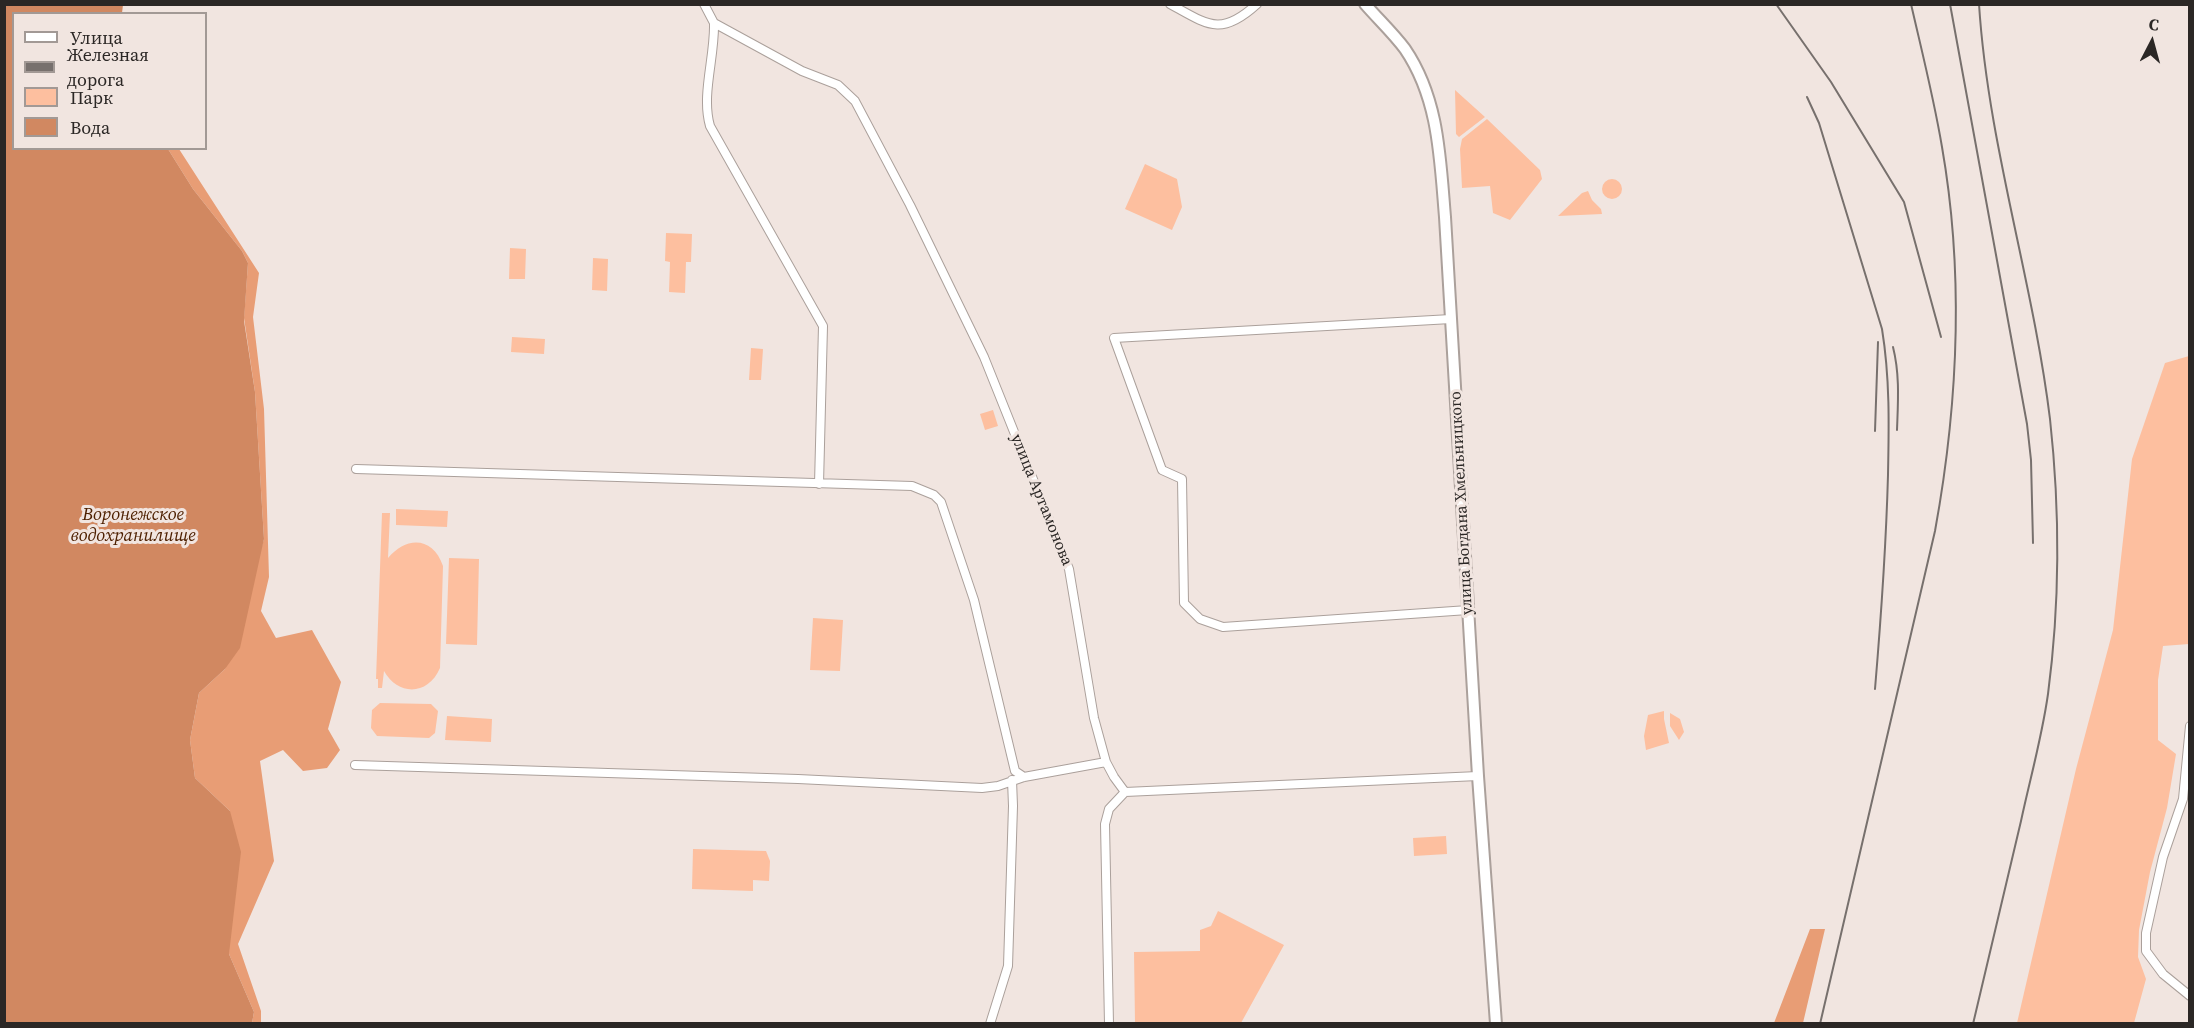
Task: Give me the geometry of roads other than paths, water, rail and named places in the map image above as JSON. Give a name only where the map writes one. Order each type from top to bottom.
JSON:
[{"type":"main road","name":"улица Богдана Хмельницкого","points":[[1365,4],[1394,36],[1409,57],[1426,90],[1432,108],[1440,158],[1478,776],[1496,1023]]},
{"type":"street","points":[[704,4],[714,23],[715,43],[707,108],[710,126],[823,326],[819,484]]},
{"type":"street","points":[[1170,4],[1200,21],[1225,24],[1240,19],[1257,4]]},
{"type":"street","name":"улица Артамонова","points":[[714,23],[802,71],[838,85],[855,101],[910,205],[925,240],[984,357],[1069,569],[1094,718],[1106,762],[1125,792]]},
{"type":"street","points":[[1451,319],[1114,338],[1162,470],[1182,479],[1184,603],[1200,619],[1223,627],[1468,610]]},
{"type":"street","points":[[356,469],[912,486],[934,495],[941,502],[974,600],[1015,771],[1024,777]]},
{"type":"street","points":[[2190,726],[2183,799],[2163,857],[2146,933],[2146,951],[2163,974],[2190,996]]},
{"type":"street","points":[[355,765],[982,788],[998,786],[1024,777],[1106,762]]},
{"type":"street","points":[[1110,1023],[1105,824],[1109,809],[1125,792],[1478,776]]},
{"type":"street","points":[[990,1023],[1008,966],[1012,780]]},
{"type":"water","name":"Воронежское водохранилище","points":[[5,4],[123,5],[122,12],[12,12],[12,150],[169,150],[193,189],[242,251],[248,263],[244,321],[255,392],[264,539],[240,648],[225,669],[199,693],[190,740],[195,778],[230,811],[241,852],[229,954],[254,1012],[252,1023],[5,1023]]},
{"type":"railway","points":[[1776,4],[1831,82],[1904,202],[1941,337]]},
{"type":"railway","points":[[1820,1024],[1935,531],[1949,436],[1956,291],[1949,195],[1939,129],[1911,4]]},
{"type":"railway","points":[[1950,4],[2027,424],[2031,460],[2033,543]]},
{"type":"railway","points":[[1973,1024],[2036,758],[2052,660],[2057,591],[2056,488],[2050,419],[2033,315],[1991,109],[1979,4]]},
{"type":"railway","points":[[1807,97],[1819,123],[1882,329],[1885,347],[1888,475],[1875,689]]},
{"type":"railway","points":[[1875,431],[1878,342]]},
{"type":"railway","points":[[1893,347],[1898,378],[1897,430]]}]
